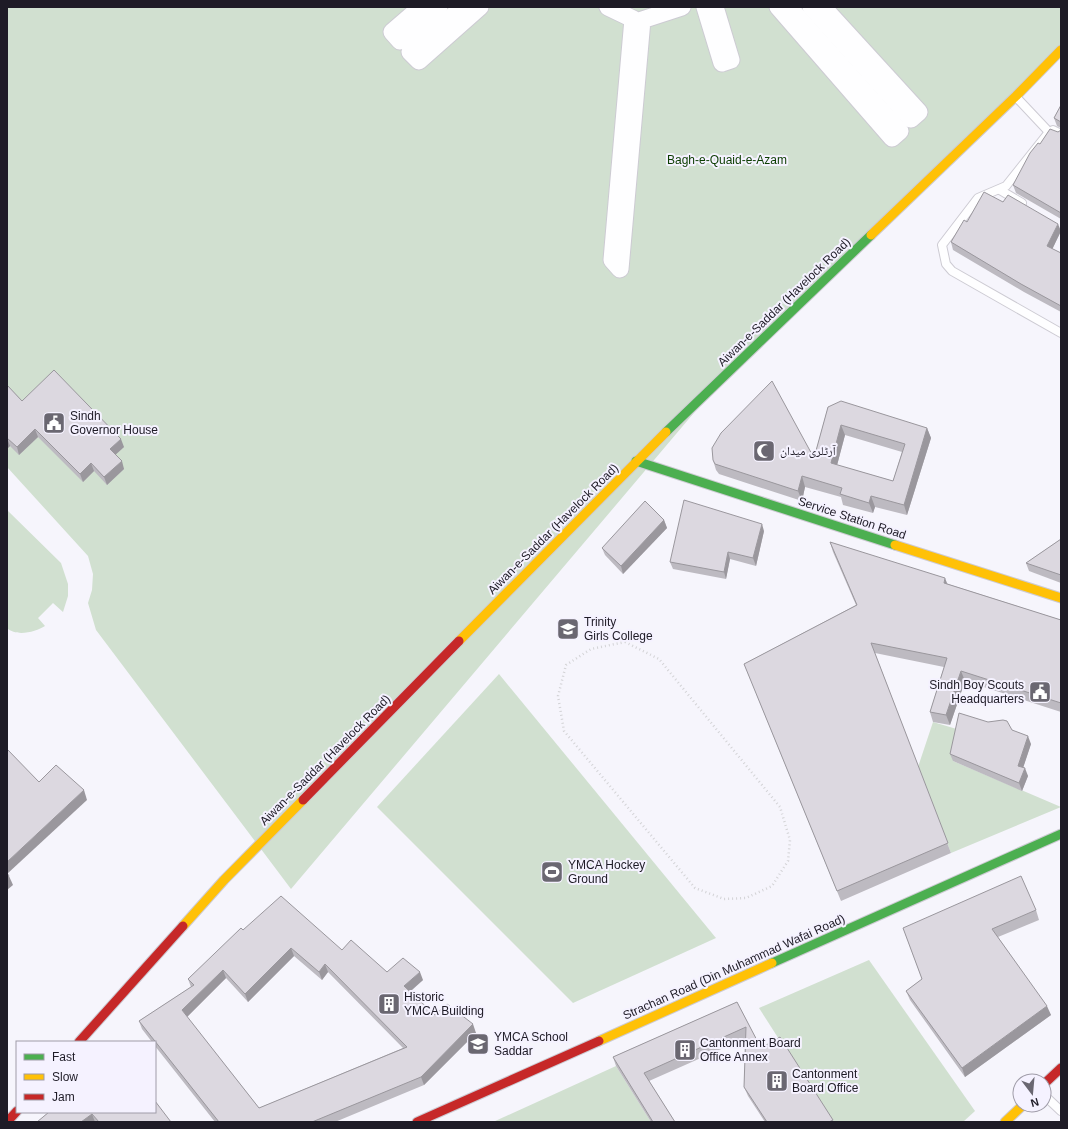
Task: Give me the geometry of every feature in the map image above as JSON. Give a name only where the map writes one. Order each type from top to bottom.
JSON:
[{"type":"main road","name":"Aiwan-e-Saddar (Havelock Road)","points":[[80,1041],[224,880],[636,461],[1016,96],[1061,50]]},
{"type":"main road","name":"Service Station Road","points":[[636,461],[1061,598]]},
{"type":"main road","name":"Strachan Road (Din Muhammad Wafai Road)","points":[[417,1122],[1061,834]]},
{"type":"main road","points":[[1052,1076],[1061,1068]]},
{"type":"main road","points":[[7,1122],[16,1112]]},
{"type":"main road","points":[[1005,1122],[1015,1113]]},
{"type":"street","points":[[421,7],[392,32],[400,41],[439,7]]},
{"type":"street","points":[[463,7],[410,52],[419,61],[480,7]]},
{"type":"street","points":[[608,7],[633,20],[612,260],[620,270],[642,20],[682,7]]},
{"type":"street","points":[[705,7],[722,63],[731,60],[715,7]]},
{"type":"street","points":[[778,7],[892,138],[900,131],[789,7]]},
{"type":"street","points":[[811,7],[912,119],[919,112],[823,7]]},
{"type":"lane","points":[[1016,96],[1049,132]]},
{"type":"lane","points":[[1061,134],[1053,130],[1049,132],[1006,186],[1000,190],[978,198],[942,245],[946,264],[952,271],[1061,333]]},
{"type":"lane","points":[[1000,190],[1027,206]]},
{"type":"lane","points":[[1052,1103],[1061,1111]]},
{"type":"path","points":[[625,642],[659,660],[780,807],[790,840],[788,861],[772,886],[746,898],[724,899],[695,888],[564,731],[558,696],[566,666],[591,649],[625,642]]},
{"type":"green space","name":"Bagh-e-Quaid-e-Azam","points":[[7,7],[1061,7],[1061,45],[726,375],[291,889],[96,630],[88,603],[92,590],[93,574],[88,556],[7,467]]},
{"type":"green space","points":[[7,510],[61,563],[68,584],[68,596],[63,612],[53,603],[38,618],[45,626],[26,633],[11,631],[7,628]]},
{"type":"green space","name":"YMCA Hockey Ground","points":[[499,674],[716,938],[573,1003],[377,807]]},
{"type":"green space","points":[[933,722],[960,730],[953,761],[1061,807],[951,853],[918,767]]},
{"type":"green space","points":[[869,960],[975,1111],[963,1122],[832,1122],[759,1008]]},
{"type":"green space","points":[[616,1066],[651,1122],[493,1122]]},
{"type":"building","points":[[1061,105],[1061,122],[1054,118]]},
{"type":"building","points":[[1050,129],[1058,132],[1061,130],[1061,213],[1013,185],[1030,153],[1038,143],[1040,144]]},
{"type":"building","points":[[984,192],[1003,202],[1008,195],[1058,224],[1047,246],[1061,253],[1061,306],[951,242],[964,220],[967,222]]},
{"type":"building","name":"Sindh Governor House","points":[[54,370],[121,439],[110,449],[122,461],[104,477],[91,463],[80,474],[35,429],[17,447],[7,438],[7,385],[22,401]]},
{"type":"building","points":[[772,381],[814,458],[828,407],[841,401],[927,428],[904,505],[871,496],[869,503],[840,494],[842,488],[802,476],[798,491],[715,464],[713,460],[712,448],[721,433]],"holes":[[[841,425],[905,444],[893,481],[831,463]]]},
{"type":"building","points":[[684,500],[762,524],[753,558],[728,552],[724,572],[670,562]]},
{"type":"building","points":[[645,501],[664,520],[621,566],[602,548]]},
{"type":"building","points":[[1061,539],[1061,575],[1026,563]]},
{"type":"building","points":[[830,542],[945,578],[944,583],[1061,620],[1061,703],[961,671],[946,715],[930,712],[947,658],[871,643],[948,843],[837,891],[744,664],[857,605]]},
{"type":"building","points":[[959,713],[988,722],[1003,720],[1007,721],[1012,730],[1028,736],[1018,766],[1025,768],[1019,783],[950,754]]},
{"type":"building","points":[[7,749],[39,782],[56,765],[84,790],[7,862]]},
{"type":"building","points":[[1021,876],[1036,910],[992,929],[1047,1006],[962,1068],[906,991],[922,979],[903,928]]},
{"type":"building","points":[[281,896],[342,950],[351,940],[387,972],[403,958],[420,972],[404,986],[435,1015],[447,1004],[473,1024],[421,1077],[312,1122],[219,1122],[139,1021],[194,985],[188,979],[241,928],[243,930]],"holes":[[[291,948],[319,972],[325,964],[407,1047],[259,1108],[182,1010],[223,970],[245,994]]]},
{"type":"building","points":[[737,1002],[761,1048],[780,1037],[833,1120],[829,1122],[767,1122],[744,1087],[746,1027],[644,1073],[675,1122],[653,1122],[613,1057]]},
{"type":"building","points":[[156,1102],[171,1122],[99,1122],[92,1114],[81,1122],[37,1122],[48,1113],[156,1113]]},
{"type":"traffic: fast","points":[[666,432],[871,235]]},
{"type":"traffic: fast","points":[[636,461],[895,545]]},
{"type":"traffic: fast","points":[[772,963],[1061,834]]},
{"type":"traffic: slow","points":[[871,235],[1016,96],[1061,50]]},
{"type":"traffic: slow","points":[[459,641],[666,432]]},
{"type":"traffic: slow","points":[[895,545],[1061,598]]},
{"type":"traffic: slow","points":[[183,926],[224,880],[303,800]]},
{"type":"traffic: slow","points":[[599,1041],[772,963]]},
{"type":"traffic: slow","points":[[1005,1122],[1015,1113]]},
{"type":"traffic: jam","points":[[303,800],[459,641]]},
{"type":"traffic: jam","points":[[80,1041],[183,926]]},
{"type":"traffic: jam","points":[[417,1122],[599,1041]]},
{"type":"traffic: jam","points":[[1052,1076],[1061,1068]]},
{"type":"traffic: jam","points":[[7,1122],[16,1112]]},
{"type":"place","name":"Sindh Governor House","points":[[54,423]]},
{"type":"place","name":"آرٹلری میدان","points":[[764,451]]},
{"type":"place","name":"Trinity Girls College","points":[[568,629]]},
{"type":"place","name":"Sindh Boy Scouts Headquarters","points":[[1040,692]]},
{"type":"place","name":"YMCA Hockey Ground","points":[[552,872]]},
{"type":"place","name":"Historic YMCA Building","points":[[389,1004]]},
{"type":"place","name":"YMCA School Saddar","points":[[478,1044]]},
{"type":"place","name":"Cantonment Board Office Annex","points":[[685,1050]]},
{"type":"place","name":"Cantonment Board Office","points":[[777,1081]]}]
